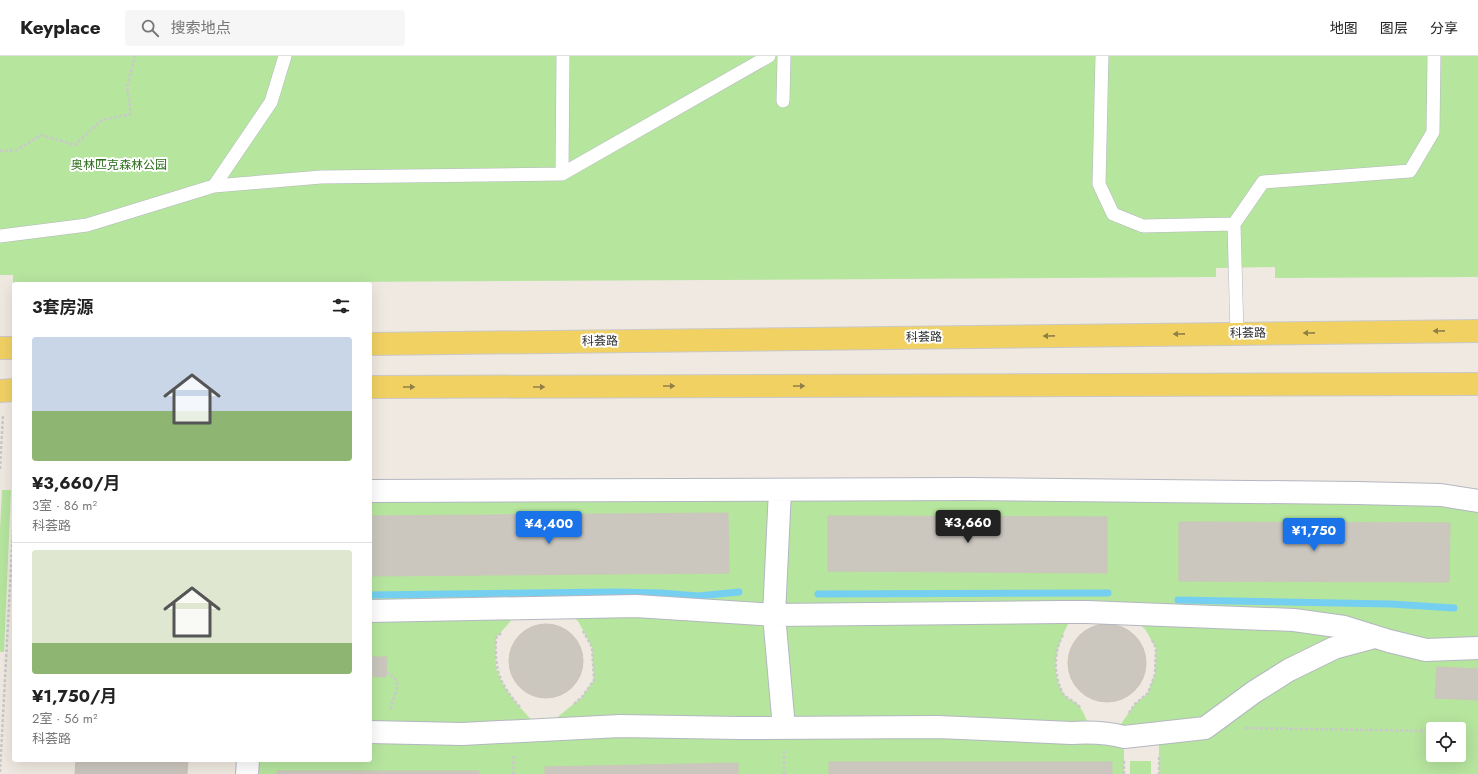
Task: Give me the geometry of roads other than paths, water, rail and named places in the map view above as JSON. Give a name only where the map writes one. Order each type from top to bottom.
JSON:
[{"type":"main road","name":"科荟路","points":[[372,344],[1478,331]]},
{"type":"main road","points":[[0,348],[12,348]]},
{"type":"main road","points":[[372,387],[1478,384]]},
{"type":"street","points":[[372,491],[968,489],[1356,493],[1441,495],[1478,501]]},
{"type":"street","points":[[780,490],[774,615],[784,728]]},
{"type":"street","points":[[372,611],[636,606],[774,615],[1087,612],[1294,620],[1344,627],[1375,637],[1426,650],[1478,648]]},
{"type":"street","points":[[378,732],[462,734],[620,726],[784,728],[938,727],[1071,733],[1092,732],[1114,734],[1124,737],[1205,728],[1254,692],[1289,670],[1334,648],[1375,637]]},
{"type":"street","points":[[248,762],[248,774]]},
{"type":"lane","points":[[214,186],[271,102],[285,56]]},
{"type":"lane","points":[[562,174],[563,56]]},
{"type":"lane","points":[[0,236],[87,225],[214,186],[321,177],[562,174],[769,56]]},
{"type":"lane","points":[[783,101],[784,56]]},
{"type":"lane","points":[[1102,56],[1099,184],[1113,214],[1143,226],[1234,224]]},
{"type":"lane","points":[[1237,334],[1234,224],[1264,182],[1410,171],[1433,132],[1434,56]]},
{"type":"waterway","points":[[372,595],[615,592],[661,593],[698,596],[739,592]]},
{"type":"waterway","points":[[818,594],[1108,593]]},
{"type":"waterway","points":[[1178,600],[1391,604],[1454,608]]},
{"type":"park label","name":"奥林匹克森林公园","points":[[119,165]]}]
